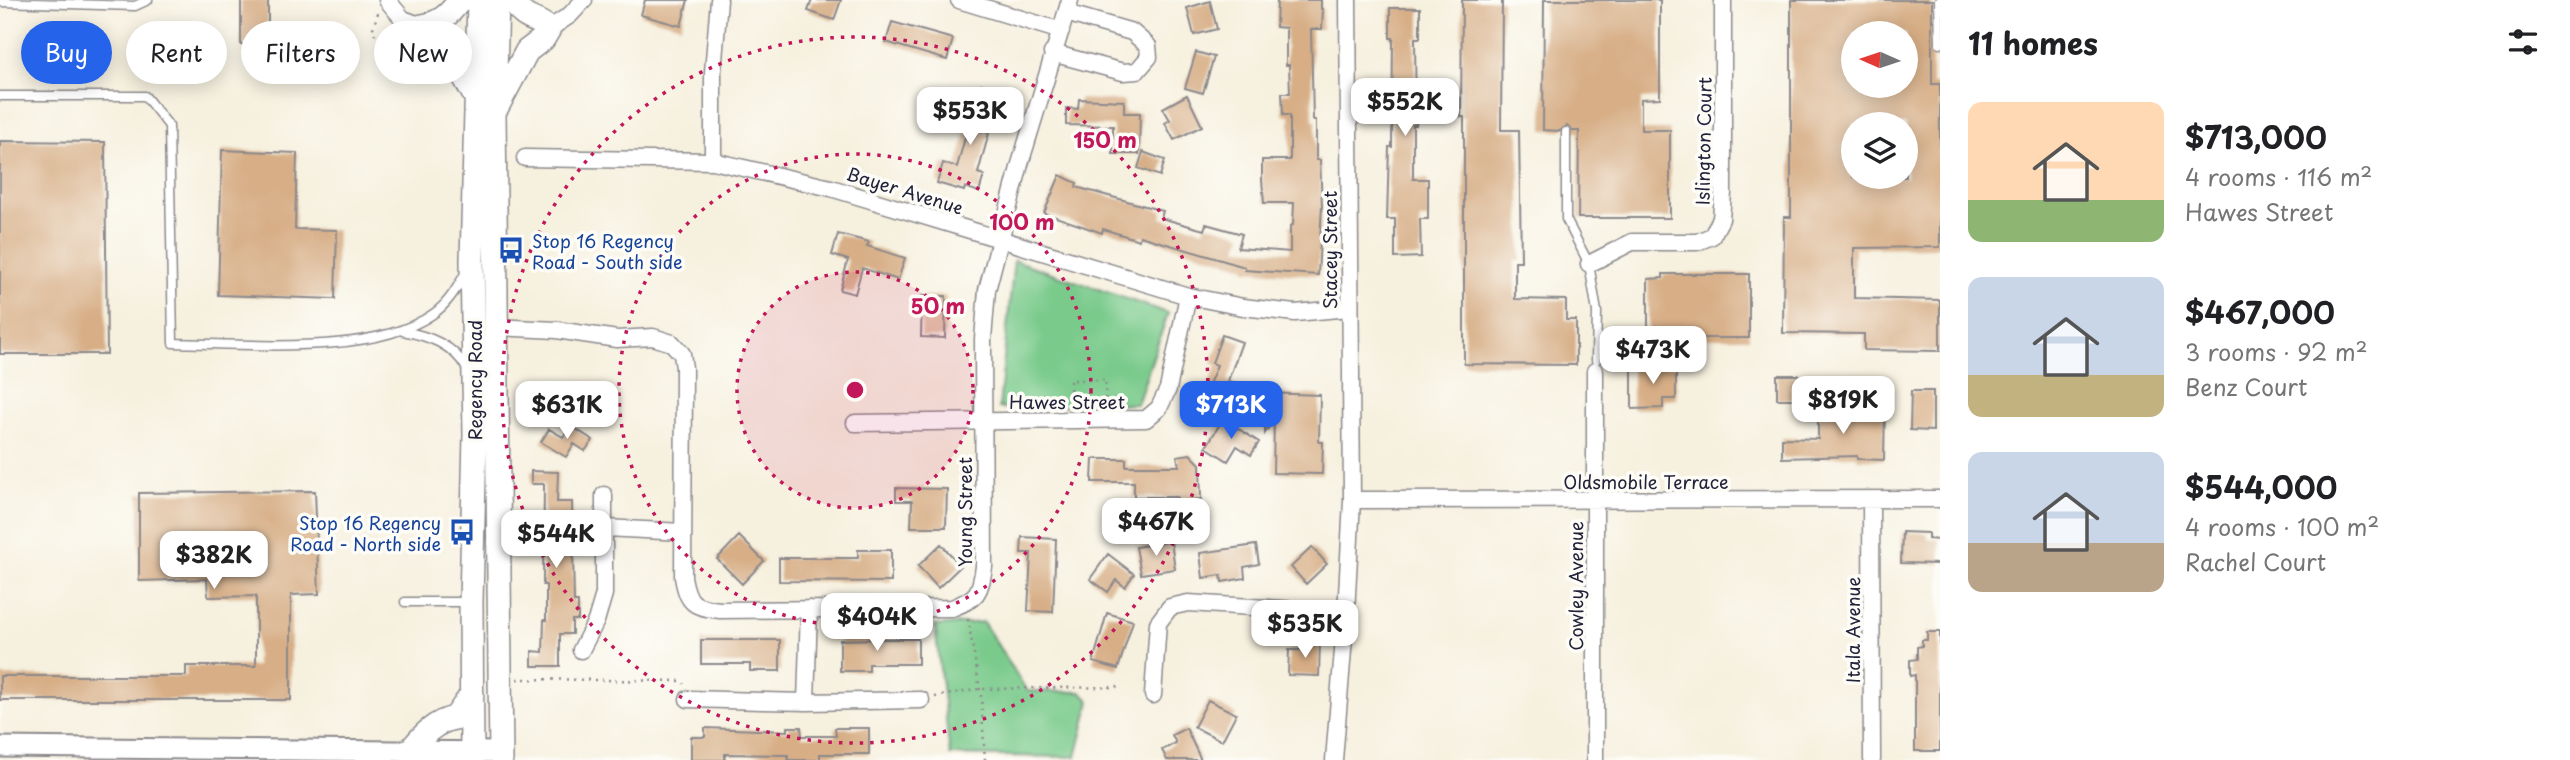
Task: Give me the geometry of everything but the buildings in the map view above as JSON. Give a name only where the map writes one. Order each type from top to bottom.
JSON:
[{"type":"main road","points":[[440,21],[460,0]]},
{"type":"main road","name":"Regency Road","points":[[472,756],[474,387],[485,327],[472,260],[479,0]]},
{"type":"main road","name":"Regency Road","points":[[497,0],[485,327],[499,601],[501,756]]},
{"type":"main road","points":[[494,112],[527,51],[543,39],[549,29],[525,16],[513,0]]},
{"type":"main road","points":[[468,84],[475,96]]},
{"type":"main road","points":[[471,602],[499,601]]},
{"type":"main road","points":[[416,756],[427,731],[455,718],[472,694]]},
{"type":"street","points":[[549,29],[570,15],[584,0]]},
{"type":"street","points":[[713,161],[713,72],[719,0]]},
{"type":"street","points":[[959,0],[1061,31]]},
{"type":"street","name":"Stacey Street","points":[[1335,760],[1352,500],[1348,0]]},
{"type":"street","name":"Islington Court","points":[[1589,264],[1632,242],[1697,242],[1712,236],[1721,219],[1723,0]]},
{"type":"street","points":[[387,1],[403,19],[408,21]]},
{"type":"street","points":[[1052,53],[1123,72],[1138,71],[1149,57],[1148,46],[1132,32],[1068,6]]},
{"type":"street","name":"Young Street","points":[[968,602],[980,591],[984,567],[983,339],[987,290],[1052,53],[1068,6]]},
{"type":"street","name":"Bayer Avenue","points":[[525,158],[713,161],[831,188],[1188,296],[1243,307],[1295,313],[1349,308]]},
{"type":"street","name":"Hawes Street","points":[[855,423],[1146,419],[1159,408],[1168,389],[1188,296]]},
{"type":"street","points":[[485,327],[557,330],[617,339],[653,337],[672,343],[682,354],[683,577],[687,597],[699,607],[720,610],[952,608],[968,602]]},
{"type":"street","name":"Cowley Avenue","points":[[1595,365],[1595,760]]},
{"type":"street","points":[[582,650],[602,607],[604,495]]},
{"type":"street","name":"Oldsmobile Terrace","points":[[1352,500],[1940,499]]},
{"type":"street","name":"Itala Avenue","points":[[1871,500],[1872,760]]},
{"type":"street","points":[[605,528],[683,532]]},
{"type":"street","points":[[1153,695],[1158,623],[1170,607],[1188,603],[1346,613]]},
{"type":"street","points":[[806,702],[809,609]]},
{"type":"street","points":[[692,699],[806,702],[921,700]]},
{"type":"street","points":[[0,747],[501,756]]},
{"type":"lane","points":[[0,2],[135,6],[148,0]]},
{"type":"lane","points":[[1939,0],[1940,44]]},
{"type":"lane","points":[[0,96],[145,96],[169,126],[173,343],[335,344],[403,331],[447,303],[472,260]]},
{"type":"lane","points":[[1566,132],[1566,219],[1589,264],[1597,312],[1595,365]]},
{"type":"lane","points":[[403,331],[428,337],[447,347],[465,365],[474,387]]},
{"type":"lane","points":[[405,602],[471,602]]},
{"type":"path","points":[[375,21],[387,1]]},
{"type":"path","points":[[1065,409],[1071,404],[1070,380],[1106,380],[1107,403],[1095,403]]},
{"type":"path","points":[[1107,394],[1112,392]]},
{"type":"path","points":[[968,602],[967,623],[979,689],[985,760]]},
{"type":"path","points":[[514,679],[682,681],[692,699]]},
{"type":"path","points":[[921,700],[979,689],[1118,687]]},
{"type":"green space","points":[[1014,260],[1168,313],[1137,404],[999,408]]},
{"type":"green space","points":[[983,622],[1027,691],[1081,692],[1090,701],[1076,757],[950,755],[935,626]]},
{"type":"place","name":"Stop 16 Regency Road - South side","points":[[511,250]]},
{"type":"place","name":"Stop 16 Regency Road - North side","points":[[462,532]]}]
